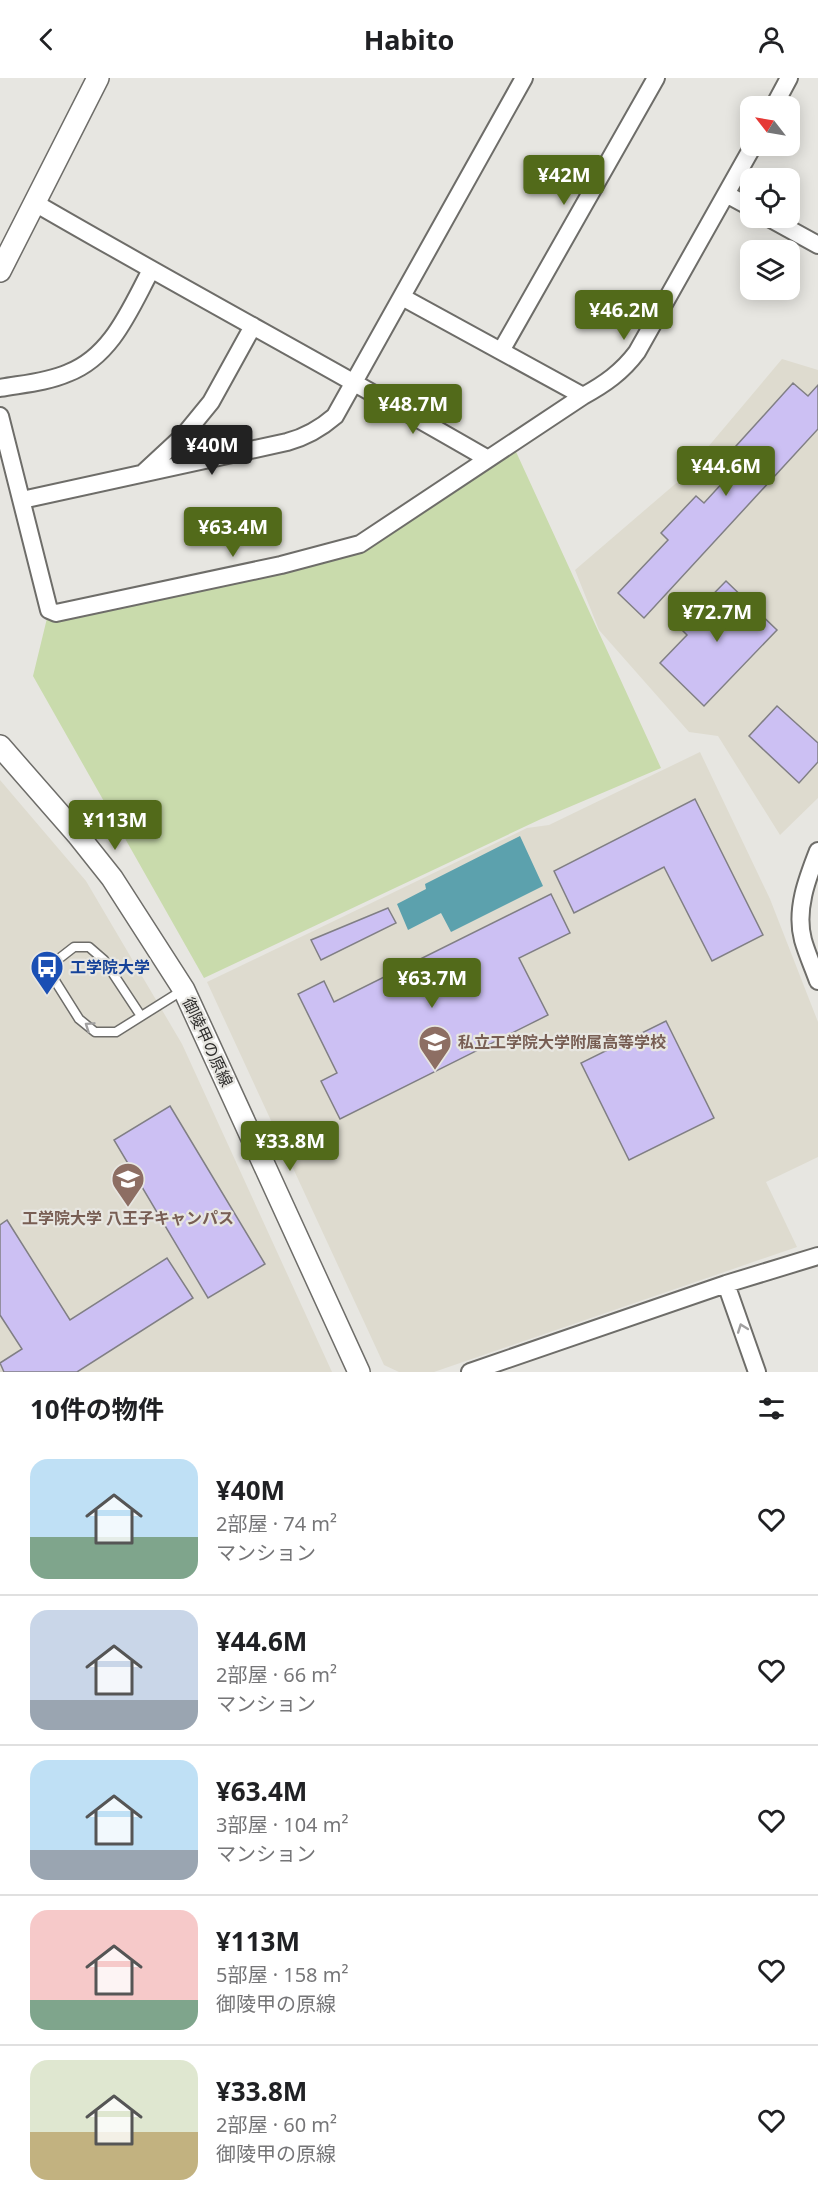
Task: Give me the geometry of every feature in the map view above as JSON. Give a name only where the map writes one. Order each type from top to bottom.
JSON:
[{"type":"street","points":[[0,272],[98,78]]},
{"type":"street","points":[[22,500],[302,438],[320,429],[336,416],[524,78]]},
{"type":"street","points":[[501,351],[656,78]]},
{"type":"street","points":[[779,96],[789,78]]},
{"type":"street","points":[[0,416],[49,610],[56,613],[281,566],[360,544],[583,396],[608,382],[628,364],[638,352],[747,156]]},
{"type":"street","points":[[726,194],[740,202]]},
{"type":"street","points":[[35,203],[488,459]]},
{"type":"street","points":[[787,228],[818,245]]},
{"type":"street","points":[[0,388],[68,374],[99,354],[111,342],[151,270]]},
{"type":"street","points":[[402,297],[583,396]]},
{"type":"street","points":[[142,473],[184,435],[211,402],[253,326]]},
{"type":"street","name":"御陵甲の原線","points":[[0,746],[112,879],[184,990],[359,1372]]},
{"type":"street","points":[[818,851],[807,877],[800,912],[802,938],[818,981]]},
{"type":"street","points":[[470,1372],[726,1284],[818,1256]]},
{"type":"street","points":[[726,1284],[758,1372]]},
{"type":"lane","points":[[141,1016],[104,960],[89,947],[74,947],[47,968],[79,1019],[95,1032],[116,1032],[184,990]]},
{"type":"shaded area","points":[[782,359],[818,370],[818,798],[780,835],[718,736],[689,732],[599,630],[575,570],[681,479]]},
{"type":"shaded area","points":[[700,752],[770,899],[818,1022],[818,1157],[766,1182],[797,1247],[434,1372],[399,1372],[384,1365],[207,982],[527,828],[549,825]]},
{"type":"shaded area","name":"工学院大学 八王子キャンパス","points":[[0,780],[86,881],[182,1044],[332,1372],[0,1372]]},
{"type":"green space","points":[[512,443],[661,768],[541,819],[204,978],[33,676],[49,610],[360,544]]},
{"type":"water","points":[[520,836],[543,886],[451,932],[441,913],[408,930],[397,904],[426,889],[425,884]]},
{"type":"building","points":[[793,383],[808,396],[818,385],[818,429],[644,618],[618,593],[668,540],[661,533],[696,496],[704,503],[747,456],[736,446]]},
{"type":"building","points":[[726,581],[777,630],[704,706],[660,663],[687,635],[680,628]]},
{"type":"building","points":[[777,706],[818,743],[818,762],[799,783],[749,736]]},
{"type":"building","points":[[695,799],[763,935],[712,961],[664,867],[574,913],[554,871]]},
{"type":"building","points":[[551,894],[570,933],[519,958],[548,1015],[340,1119],[321,1081],[337,1073],[298,994],[324,981],[334,1002]]},
{"type":"building","points":[[388,908],[396,923],[321,960],[311,940]]},
{"type":"building","points":[[666,1021],[714,1118],[629,1160],[581,1063]]},
{"type":"building","points":[[170,1106],[265,1264],[208,1298],[114,1140]]},
{"type":"building","points":[[7,1220],[70,1320],[167,1258],[193,1298],[77,1372],[4,1372],[0,1363],[22,1349],[0,1315],[0,1225]]},
{"type":"place","name":"工学院大学","points":[[47,996]]},
{"type":"place","name":"私立工学院大学附属高等学校","points":[[435,1071]]},
{"type":"place","name":"工学院大学 八王子キャンパス","points":[[128,1208]]}]
